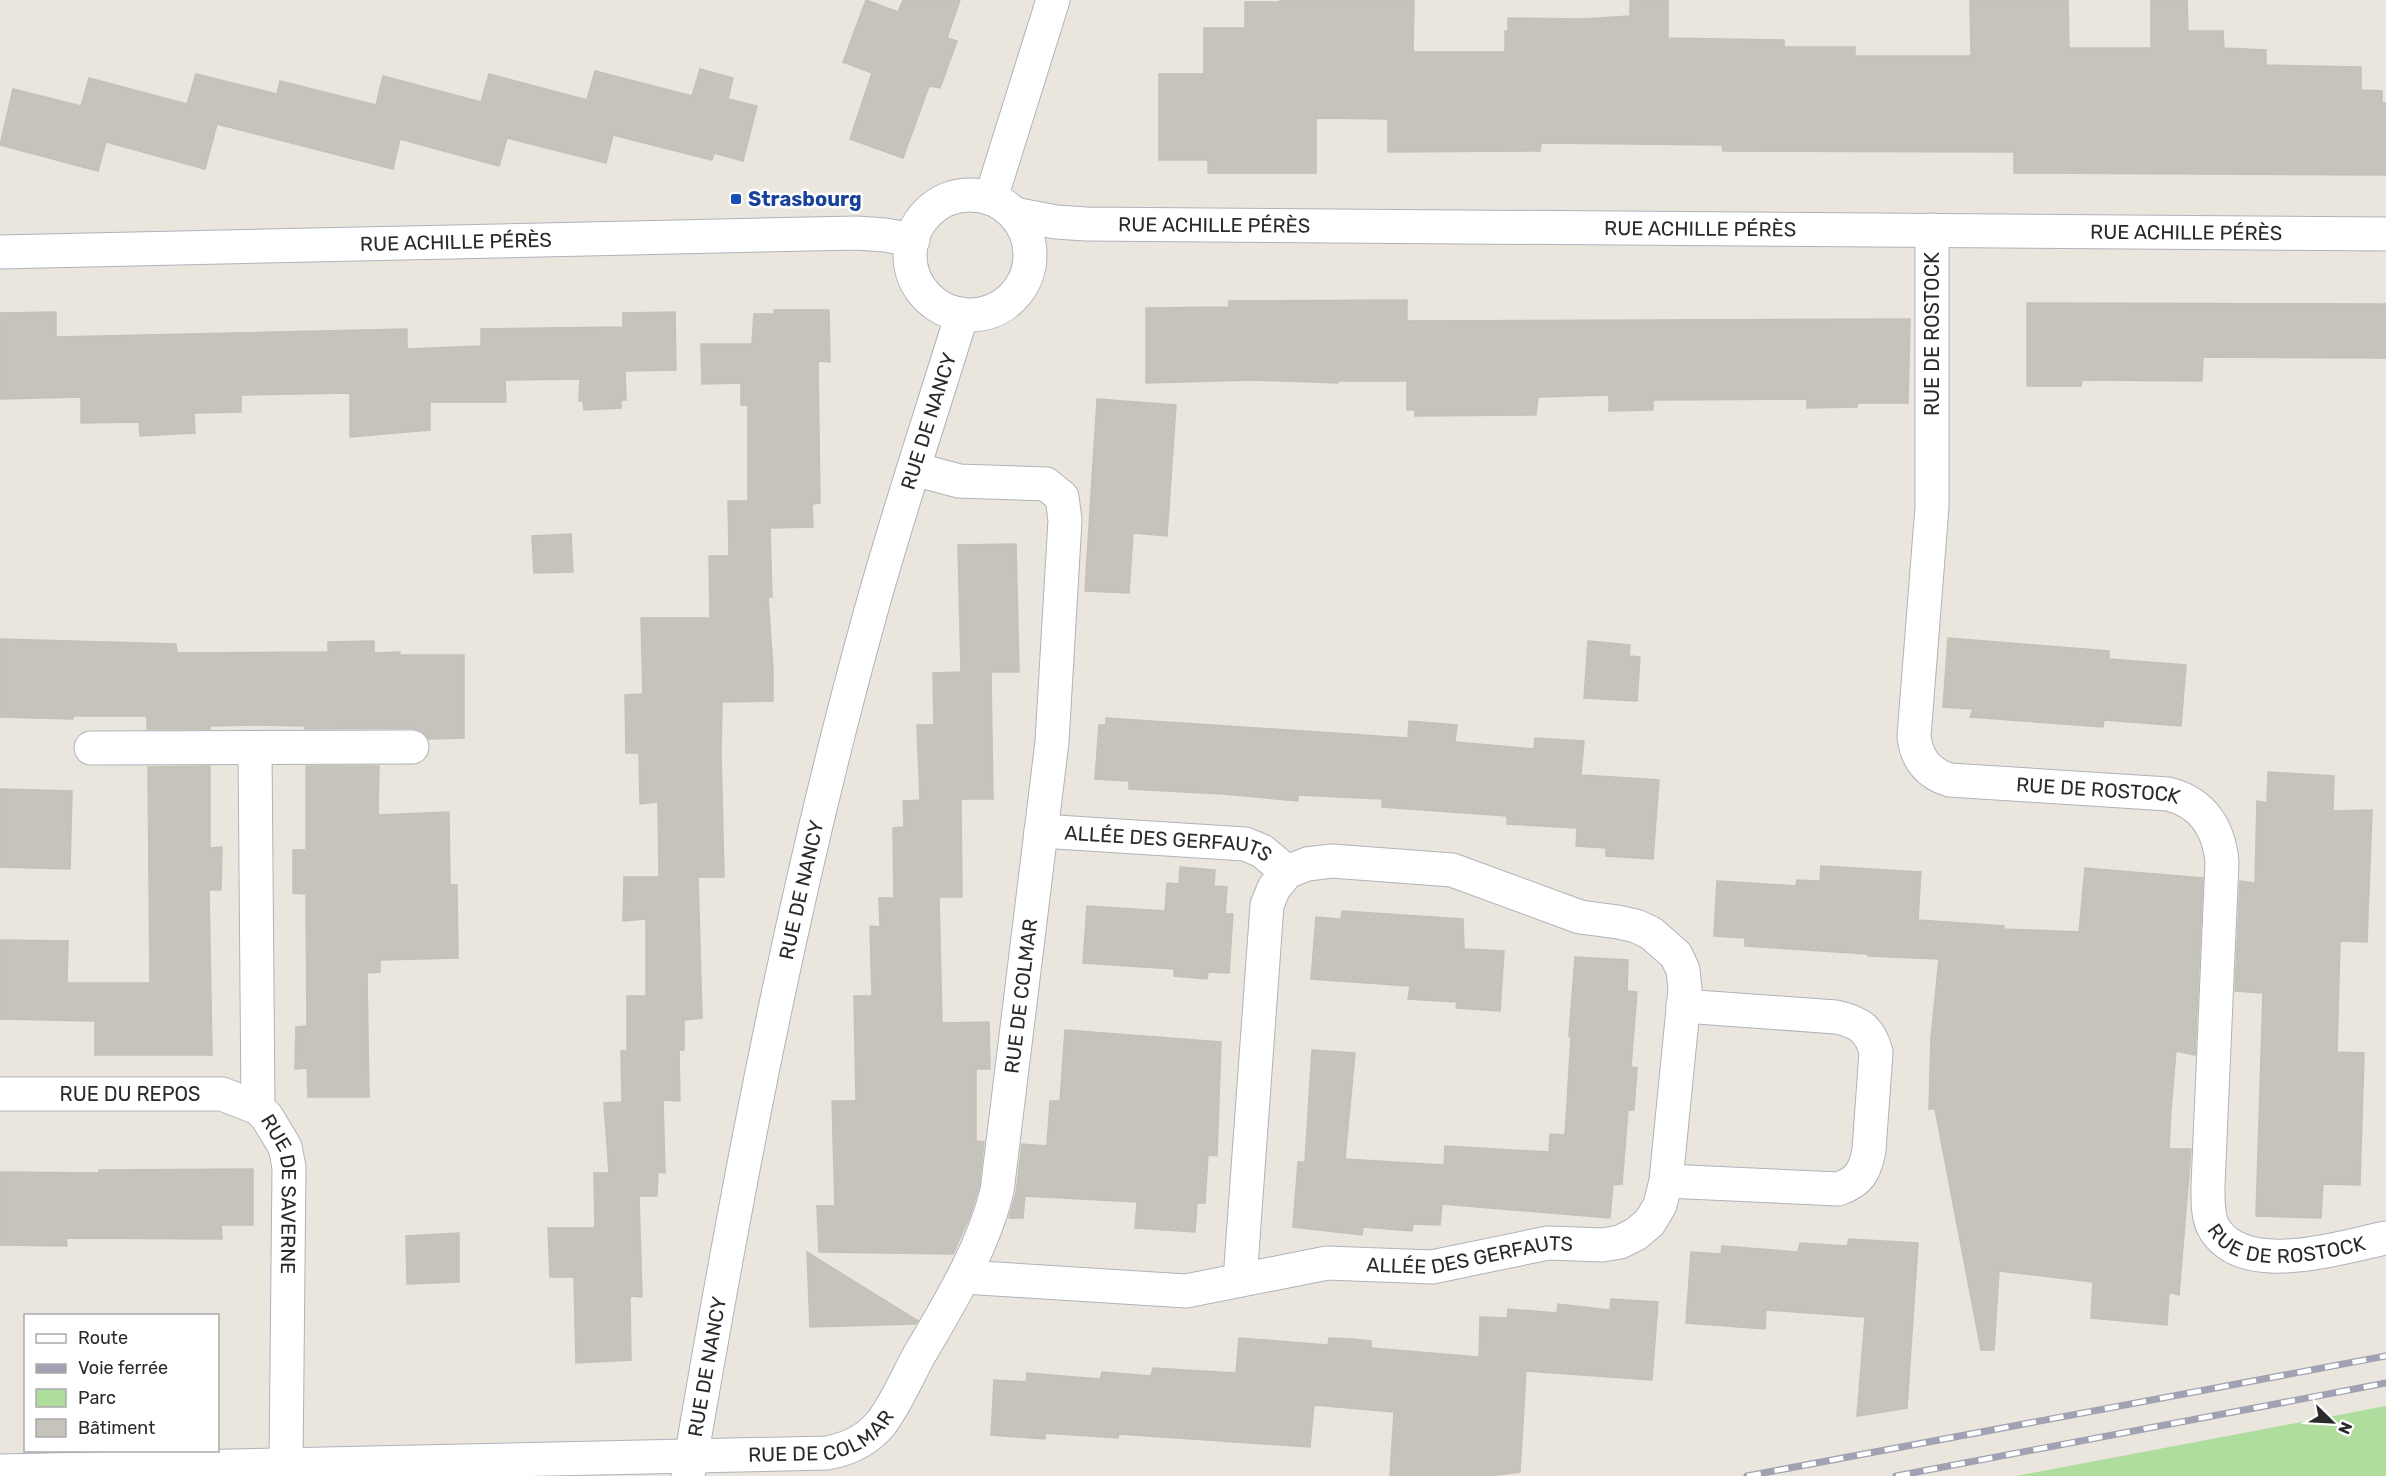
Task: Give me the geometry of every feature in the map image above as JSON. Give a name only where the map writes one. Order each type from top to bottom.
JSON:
[{"type":"street","points":[[1003,206],[1053,0]]},
{"type":"street","points":[[968,195],[1003,206],[1027,234],[1030,246],[1029,264],[1024,280],[1015,295],[1001,306],[979,314],[962,314],[943,308],[928,297],[921,288],[911,265],[913,240],[923,219],[930,210],[945,200],[968,195]]},
{"type":"street","name":"RUE ACHILLE PÉRÈS","points":[[1003,206],[1056,222],[1086,224],[2386,234]]},
{"type":"street","name":"RUE DE ROSTOCK","points":[[1932,230],[1932,507],[1914,736],[1922,761],[1933,772],[1950,780],[2168,794],[2188,800],[2202,810],[2213,828],[2221,849],[2222,862],[2208,1185],[2209,1211],[2214,1229],[2221,1238],[2238,1249],[2270,1257],[2289,1256],[2386,1238]]},
{"type":"street","name":"RUE ACHILLE PÉRÈS","points":[[0,252],[856,233],[913,240]]},
{"type":"street","name":"RUE DE NANCY","points":[[690,1465],[753,1118],[800,895],[868,619],[962,314]]},
{"type":"street","name":"RUE DE COLMAR","points":[[0,1471],[286,1465],[690,1465],[844,1450],[858,1443],[882,1422],[964,1277],[991,1213],[997,1191],[1054,718],[1064,546],[1064,503],[1058,492],[1046,484],[959,481],[914,469]]},
{"type":"street","points":[[91,748],[412,747]]},
{"type":"street","name":"RUE DE SAVERNE","points":[[255,748],[258,1108],[267,1117],[285,1147],[289,1167],[286,1465]]},
{"type":"street","name":"ALLÉE DES GERFAUTS","points":[[1041,831],[1245,844],[1262,851],[1287,872]]},
{"type":"street","name":"ALLÉE DES GERFAUTS","points":[[964,1277],[1186,1291],[1327,1263],[1432,1267],[1548,1244],[1602,1245],[1620,1242],[1636,1234],[1650,1222],[1660,1205],[1666,1181],[1683,1006],[1683,970],[1677,955],[1665,943],[1636,926],[1580,917],[1452,870],[1332,861],[1307,864],[1287,872],[1274,888],[1268,905],[1240,1280]]},
{"type":"street","points":[[1666,1181],[1838,1189],[1851,1185],[1861,1176],[1869,1150],[1876,1052],[1872,1038],[1863,1028],[1852,1020],[1836,1017],[1683,1006]]},
{"type":"street","name":"RUE DU REPOS","points":[[0,1094],[222,1094],[258,1108]]},
{"type":"green space","points":[[2386,1406],[2386,1476],[2016,1476]]},
{"type":"building","points":[[866,0],[898,12],[903,0],[960,0],[947,38],[957,41],[948,66],[940,88],[929,86],[903,158],[850,139],[872,73],[843,62]]},
{"type":"building","points":[[1280,0],[1414,0],[1413,52],[1505,52],[1505,31],[1508,31],[1508,18],[1582,19],[1630,16],[1630,1],[1668,0],[1668,38],[1784,40],[1784,47],[1855,47],[1855,56],[1971,56],[1970,0],[2068,0],[2069,48],[2151,48],[2151,0],[2187,0],[2188,31],[2223,31],[2224,48],[2266,50],[2266,65],[2361,67],[2361,90],[2382,91],[2382,103],[2386,103],[2386,175],[2014,173],[2014,152],[1723,151],[1722,145],[1541,143],[1540,151],[1388,152],[1388,119],[1316,118],[1316,173],[1208,173],[1208,160],[1159,160],[1159,74],[1204,74],[1204,28],[1245,28],[1245,2],[1280,2]]},
{"type":"building","points":[[700,69],[733,78],[728,99],[757,106],[743,161],[714,153],[712,160],[613,135],[606,163],[507,138],[499,166],[400,139],[393,169],[217,124],[205,169],[106,142],[98,171],[0,145],[13,89],[81,106],[89,78],[187,104],[196,74],[277,94],[280,81],[376,105],[383,76],[481,102],[489,74],[587,100],[595,71],[692,96]]},
{"type":"building","points":[[1407,300],[1407,321],[1910,319],[1908,403],[1858,403],[1857,407],[1807,408],[1807,399],[1653,400],[1653,410],[1609,411],[1609,395],[1538,397],[1536,415],[1415,416],[1415,410],[1407,410],[1407,381],[1338,381],[1338,383],[1253,380],[1146,383],[1146,308],[1229,307],[1229,301]]},
{"type":"building","points":[[2027,303],[2386,304],[2386,358],[2203,357],[2202,381],[2082,380],[2081,386],[2027,386]]},
{"type":"building","points":[[774,310],[829,310],[830,362],[818,361],[820,503],[812,504],[813,527],[770,528],[772,597],[768,597],[773,701],[722,702],[724,877],[698,877],[702,1018],[684,1020],[684,1050],[679,1050],[680,1101],[663,1100],[665,1173],[658,1172],[657,1196],[639,1196],[642,1297],[630,1296],[631,1360],[576,1363],[574,1277],[550,1277],[548,1228],[595,1228],[594,1173],[609,1173],[604,1103],[622,1102],[621,1051],[627,1051],[627,996],[646,996],[646,919],[623,921],[624,877],[659,877],[658,802],[640,804],[639,753],[626,753],[625,695],[643,694],[641,618],[710,618],[709,556],[729,556],[728,501],[748,501],[748,405],[741,405],[741,383],[702,384],[701,344],[752,344],[754,314],[774,314]]},
{"type":"building","points":[[56,312],[56,337],[407,329],[407,349],[481,346],[481,329],[623,327],[623,313],[675,312],[676,370],[625,371],[626,400],[621,400],[621,408],[584,410],[583,401],[579,401],[580,379],[505,380],[506,402],[430,402],[430,430],[350,437],[350,393],[241,395],[241,412],[194,413],[195,433],[140,436],[139,422],[81,423],[81,397],[0,399],[0,313]]},
{"type":"building","points":[[1097,399],[1176,405],[1167,536],[1133,533],[1129,593],[1085,591]]},
{"type":"building","points":[[571,534],[573,572],[534,573],[532,536]]},
{"type":"building","points":[[1016,544],[1019,672],[991,672],[993,799],[961,799],[962,897],[939,897],[942,1023],[989,1022],[990,1069],[976,1069],[976,1141],[984,1142],[979,1187],[970,1216],[953,1254],[819,1252],[817,1206],[835,1206],[832,1101],[856,1101],[854,996],[872,996],[870,926],[880,927],[879,898],[894,898],[893,828],[904,827],[903,801],[920,800],[917,725],[934,725],[933,673],[963,672],[961,672],[958,545]]},
{"type":"building","points":[[1948,638],[2109,651],[2109,659],[2186,665],[2181,726],[2104,720],[2103,727],[1970,717],[1973,709],[1943,707]]},
{"type":"building","points":[[0,639],[176,644],[177,653],[328,652],[328,642],[374,641],[374,653],[464,655],[464,738],[429,739],[422,731],[412,728],[305,729],[305,726],[255,725],[210,726],[210,729],[147,729],[147,716],[73,716],[73,719],[0,717]]},
{"type":"building","points":[[1588,641],[1630,645],[1629,656],[1640,657],[1637,701],[1584,698]]},
{"type":"building","points":[[1106,718],[1408,738],[1409,721],[1457,725],[1455,742],[1534,749],[1535,738],[1584,741],[1581,775],[1659,780],[1653,859],[1606,856],[1606,848],[1576,846],[1577,828],[1507,824],[1507,816],[1382,807],[1382,799],[1298,795],[1298,801],[1129,789],[1129,781],[1095,779],[1099,725],[1106,725]]},
{"type":"building","points":[[210,766],[210,848],[222,847],[221,890],[209,890],[212,1055],[95,1055],[95,1021],[0,1019],[0,940],[68,941],[67,983],[150,983],[148,767]]},
{"type":"building","points":[[306,766],[379,766],[378,815],[449,812],[450,885],[457,885],[458,958],[380,960],[380,972],[367,973],[369,1097],[308,1097],[307,1068],[295,1069],[296,1027],[307,1026],[306,894],[293,893],[293,850],[306,850]]},
{"type":"building","points":[[2268,772],[2334,776],[2333,811],[2372,810],[2367,942],[2340,941],[2337,1052],[2364,1053],[2360,1185],[2323,1184],[2321,1218],[2256,1216],[2263,993],[2235,991],[2240,881],[2255,883],[2257,801],[2267,803]]},
{"type":"building","points":[[0,789],[72,791],[70,869],[0,867]]},
{"type":"building","points":[[1821,866],[1921,872],[1918,920],[2004,926],[2004,929],[2079,932],[2085,868],[2203,878],[2195,1055],[2176,1051],[2171,1109],[2169,1149],[2191,1149],[2179,1295],[2169,1292],[2167,1325],[2091,1318],[2093,1282],[1999,1271],[1994,1350],[1981,1350],[1935,1109],[1929,1109],[1931,1038],[1939,959],[1745,946],[1745,938],[1714,936],[1717,881],[1796,886],[1797,880],[1820,881]]},
{"type":"building","points":[[1180,867],[1215,870],[1214,886],[1227,887],[1225,914],[1233,914],[1229,973],[1208,972],[1207,979],[1174,976],[1174,969],[1083,963],[1087,906],[1165,911],[1167,883],[1179,884]]},
{"type":"building","points":[[1342,911],[1463,919],[1464,949],[1504,951],[1500,1011],[1456,1008],[1457,1002],[1408,999],[1410,986],[1311,979],[1316,917],[1341,919]]},
{"type":"building","points":[[1575,957],[1628,960],[1627,991],[1637,992],[1631,1067],[1637,1068],[1634,1110],[1628,1110],[1622,1184],[1613,1185],[1610,1218],[1442,1204],[1440,1225],[1413,1224],[1412,1231],[1363,1227],[1362,1235],[1293,1227],[1298,1162],[1305,1162],[1312,1050],[1355,1053],[1345,1159],[1444,1165],[1445,1146],[1549,1152],[1550,1134],[1565,1135]]},
{"type":"building","points":[[1065,1030],[1221,1042],[1217,1156],[1208,1155],[1205,1203],[1197,1203],[1195,1232],[1135,1228],[1137,1202],[1025,1196],[1023,1218],[1009,1218],[1016,1193],[1022,1144],[1047,1146],[1050,1101],[1060,1101]]},
{"type":"building","points":[[253,1169],[253,1225],[221,1225],[222,1239],[66,1238],[67,1246],[0,1245],[0,1172],[99,1173],[99,1170]]},
{"type":"building","points":[[459,1233],[459,1282],[407,1284],[406,1236]]},
{"type":"building","points":[[1849,1239],[1918,1243],[1907,1408],[1857,1416],[1865,1317],[1766,1310],[1765,1329],[1686,1323],[1691,1252],[1721,1254],[1722,1246],[1798,1252],[1800,1243],[1847,1246]]},
{"type":"building","points":[[807,1252],[918,1321],[915,1324],[810,1327]]},
{"type":"building","points":[[1611,1299],[1658,1302],[1652,1380],[1526,1371],[1520,1472],[1490,1476],[1390,1476],[1394,1412],[1314,1405],[1310,1447],[1119,1434],[1118,1438],[1045,1433],[1045,1439],[991,1435],[994,1380],[1026,1382],[1027,1373],[1100,1379],[1102,1372],[1151,1376],[1153,1368],[1236,1373],[1239,1338],[1328,1345],[1329,1338],[1351,1339],[1371,1341],[1371,1348],[1479,1357],[1480,1317],[1507,1318],[1508,1309],[1557,1313],[1558,1304],[1610,1310]]},
{"type":"railway","points":[[1747,1476],[2386,1356]]},
{"type":"railway","points":[[1896,1476],[2386,1383]]},
{"type":"place","name":"Strasbourg","points":[[736,199]]}]
